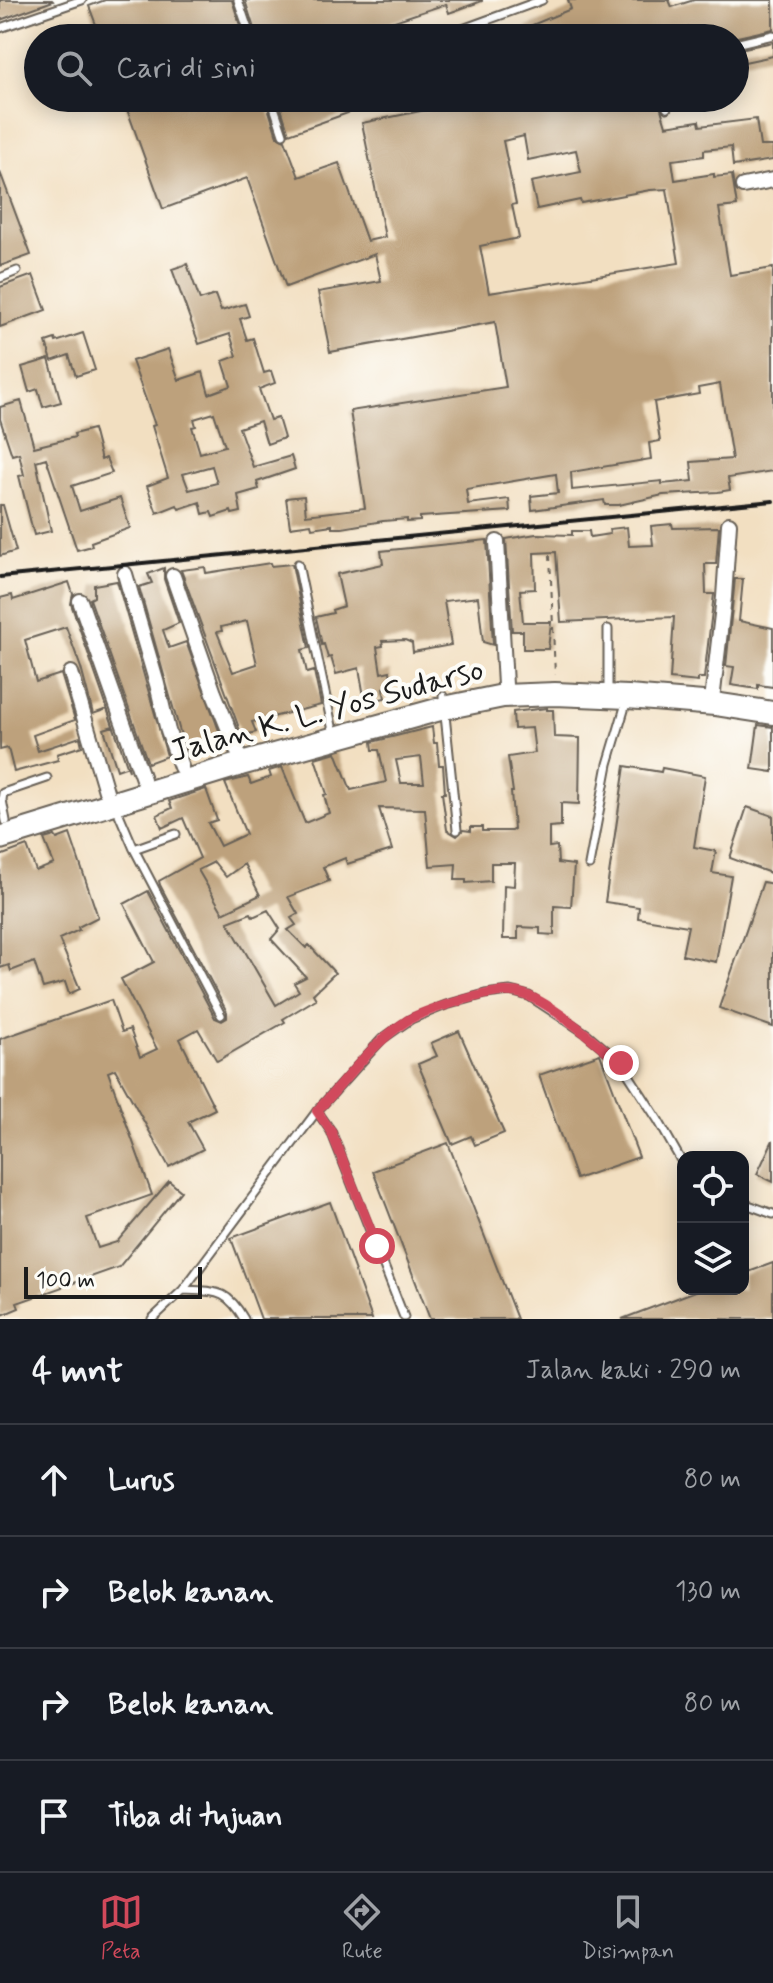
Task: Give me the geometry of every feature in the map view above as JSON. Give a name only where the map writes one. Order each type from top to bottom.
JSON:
[{"type":"highway","name":"Jalan K. L. Yos Sudarso","points":[[2,827],[110,797],[184,781],[505,685],[556,684],[773,713]]},
{"type":"highway","name":"Jalan K. L. Yos Sudarso","points":[[110,797],[143,779],[181,767],[332,726],[443,702],[555,694],[713,692],[773,702]]},
{"type":"street","points":[[743,186],[773,180]]},
{"type":"street","points":[[713,692],[729,524]]},
{"type":"street","points":[[497,542],[505,685]]},
{"type":"street","points":[[125,574],[168,731],[181,767]]},
{"type":"street","points":[[173,576],[238,752]]},
{"type":"street","points":[[80,601],[143,779]]},
{"type":"street","points":[[71,673],[110,797]]},
{"type":"lane","points":[[0,28],[82,0]]},
{"type":"lane","points":[[238,0],[246,24]]},
{"type":"lane","points":[[476,24],[542,0]]},
{"type":"lane","points":[[749,41],[773,35]]},
{"type":"lane","points":[[276,112],[283,134]]},
{"type":"lane","points":[[0,278],[17,271]]},
{"type":"lane","points":[[298,564],[332,726]]},
{"type":"lane","points":[[589,865],[618,692],[608,629]]},
{"type":"lane","points":[[443,702],[457,830]]},
{"type":"lane","points":[[2,827],[3,793],[47,778]]},
{"type":"lane","points":[[110,797],[221,1015]]},
{"type":"lane","points":[[134,849],[176,834]]},
{"type":"lane","points":[[152,1319],[183,1290],[317,1111],[382,1039],[411,1019],[485,994],[510,991],[529,996],[587,1034],[621,1063],[677,1153]]},
{"type":"lane","points":[[317,1111],[331,1131],[404,1317]]},
{"type":"lane","points":[[749,1205],[773,1214]]},
{"type":"lane","points":[[183,1290],[214,1291],[229,1296],[244,1319]]},
{"type":"path","points":[[550,555],[556,684]]},
{"type":"building","points":[[0,0],[52,0],[53,1],[0,20]]},
{"type":"building","points":[[105,0],[232,0],[240,24],[96,24],[89,6]]},
{"type":"building","points":[[245,0],[482,0],[449,13],[446,4],[392,24],[253,24]]},
{"type":"building","points":[[568,0],[669,0],[672,7],[694,0],[773,0],[773,29],[749,34],[749,24],[535,24],[571,9]]},
{"type":"building","points":[[773,42],[773,56],[749,61],[749,47]]},
{"type":"building","points":[[128,112],[269,112],[277,136],[285,140],[299,177],[339,163],[367,241],[385,237],[362,123],[416,112],[662,112],[666,126],[699,121],[700,126],[756,119],[760,146],[773,146],[773,160],[733,166],[731,147],[704,150],[704,156],[672,160],[675,180],[714,174],[714,177],[732,175],[737,206],[719,208],[730,275],[773,268],[773,471],[728,478],[730,490],[718,492],[663,495],[619,505],[605,505],[604,500],[532,510],[531,496],[558,493],[556,474],[466,489],[468,504],[509,499],[510,511],[420,517],[420,521],[383,521],[342,528],[332,528],[332,525],[312,528],[311,524],[290,527],[286,498],[304,496],[306,515],[365,508],[350,411],[506,387],[495,322],[330,352],[318,292],[381,281],[375,254],[286,287],[247,178],[163,209]],"holes":[[[524,136],[528,160],[576,150],[581,172],[531,182],[537,209],[667,189],[679,263],[489,293],[480,246],[519,238],[512,205],[516,204],[503,141]],[[720,384],[732,459],[691,462],[693,481],[572,490],[571,472],[651,459],[649,443],[660,441],[654,402],[699,394],[698,388]]]},
{"type":"building","points":[[282,112],[351,112],[289,134]]},
{"type":"building","points":[[0,172],[31,255],[0,266]]},
{"type":"building","points":[[187,264],[200,300],[215,295],[221,311],[245,304],[249,316],[240,319],[247,340],[253,338],[264,373],[271,371],[275,383],[259,389],[270,420],[278,418],[284,438],[267,444],[260,421],[239,428],[253,467],[291,456],[295,469],[257,482],[259,489],[238,495],[241,512],[232,514],[231,511],[213,517],[211,512],[203,514],[200,502],[179,509],[177,505],[157,513],[147,486],[168,478],[152,426],[155,425],[132,361],[168,349],[179,380],[203,372],[209,394],[231,386],[223,361],[237,356],[230,334],[199,344],[172,269]],"holes":[[[214,413],[225,446],[200,453],[192,427],[196,426],[194,419]],[[212,466],[217,483],[189,490],[183,474]]]},
{"type":"building","points":[[33,275],[46,310],[0,327],[0,287]]},
{"type":"building","points":[[83,333],[95,370],[76,376],[69,355],[52,361],[46,342]]},
{"type":"building","points":[[49,359],[61,402],[43,407],[38,389],[29,392],[22,367]]},
{"type":"building","points":[[21,401],[34,447],[93,429],[101,460],[106,458],[112,473],[72,486],[80,511],[120,498],[130,528],[77,550],[46,458],[36,461],[51,531],[34,535],[19,476],[24,475],[19,453],[12,455],[0,419],[0,407]]},
{"type":"building","points":[[0,505],[3,505],[16,551],[0,556]]},
{"type":"building","points":[[672,524],[673,528],[719,527],[716,564],[705,564],[706,594],[714,594],[704,678],[698,678],[698,682],[670,679],[674,617],[561,622],[556,552],[534,553],[535,589],[520,590],[523,622],[551,622],[548,649],[523,649],[523,631],[512,631],[506,539],[536,534],[572,535],[572,531],[589,531],[590,537],[610,534],[609,529],[627,527],[629,546],[653,545],[651,526]]},
{"type":"building","points":[[487,540],[493,645],[483,642],[478,597],[444,601],[451,645],[413,652],[412,643],[405,640],[382,641],[383,646],[377,647],[381,673],[390,671],[392,686],[383,688],[385,698],[365,702],[359,668],[336,674],[331,657],[328,658],[322,645],[316,617],[333,613],[332,610],[344,606],[337,574],[383,564],[381,551]]},
{"type":"building","points":[[270,563],[271,566],[292,564],[309,648],[302,650],[307,673],[314,671],[321,705],[252,722],[256,732],[242,736],[181,570],[205,567],[206,573]],"holes":[[[247,621],[257,664],[233,672],[217,632],[222,631],[221,627]]]},
{"type":"building","points":[[164,568],[164,579],[179,623],[163,630],[169,648],[186,642],[225,747],[211,752],[208,744],[186,753],[139,587],[152,583],[148,574]]},
{"type":"building","points":[[735,579],[743,579],[739,621],[773,628],[773,687],[758,685],[758,689],[731,685],[734,667],[726,666]]},
{"type":"building","points":[[117,581],[167,756],[148,763],[90,599],[94,597],[94,585]]},
{"type":"building","points":[[69,582],[73,594],[71,604],[127,766],[117,770],[104,729],[113,726],[107,709],[93,714],[66,627],[25,640],[36,682],[61,674],[75,720],[33,735],[38,751],[80,737],[82,746],[57,754],[58,760],[14,772],[8,748],[0,750],[0,598],[12,595],[13,600]]},
{"type":"building","points":[[553,710],[554,737],[580,738],[579,804],[561,803],[561,826],[549,827],[549,847],[557,846],[558,863],[574,865],[571,907],[554,906],[554,935],[540,934],[540,928],[518,927],[518,939],[503,939],[504,885],[514,886],[515,863],[491,863],[491,881],[466,883],[466,880],[455,880],[456,864],[430,866],[425,809],[379,808],[392,850],[347,864],[345,858],[323,867],[329,881],[288,897],[298,914],[291,918],[296,925],[288,930],[306,948],[309,945],[335,973],[313,994],[316,999],[283,1019],[285,1022],[217,1061],[198,1029],[180,1039],[215,1109],[188,1122],[203,1149],[169,1167],[115,1069],[108,1072],[152,1195],[87,1218],[98,1248],[117,1242],[169,1181],[181,1191],[119,1267],[17,1303],[19,1308],[0,1316],[0,1039],[111,1000],[122,1032],[130,1029],[140,1057],[157,1049],[121,979],[154,962],[124,904],[148,891],[215,1018],[222,1021],[227,1018],[227,1012],[159,881],[200,858],[183,818],[162,828],[157,815],[172,808],[169,801],[206,789],[217,820],[208,823],[220,846],[246,834],[225,783],[248,777],[251,784],[271,777],[269,771],[282,767],[305,823],[329,813],[324,795],[327,794],[315,758],[336,752],[351,790],[386,782],[379,750],[373,750],[372,742],[432,727],[439,765],[443,765],[445,793],[442,793],[447,830],[457,836],[463,830],[471,831],[471,827],[482,827],[482,831],[511,831],[514,829],[513,792],[508,757],[535,753],[532,728],[514,729],[513,712]],"holes":[[[421,757],[424,783],[401,783],[396,760]],[[214,862],[226,877],[244,864],[260,895],[223,913],[198,870]],[[268,910],[280,929],[271,939],[306,977],[294,983],[299,991],[276,1005],[228,922],[251,913],[253,917]]]},
{"type":"building","points":[[758,725],[773,727],[773,772],[752,769]]},
{"type":"building","points":[[625,766],[661,772],[662,768],[705,776],[694,847],[716,851],[712,873],[731,876],[716,962],[682,955],[688,926],[638,918],[639,907],[605,902]]},
{"type":"building","points":[[747,807],[773,816],[773,874],[730,858]]},
{"type":"building","points":[[70,834],[98,917],[59,939],[80,989],[69,994],[65,982],[43,988],[34,962],[11,971],[9,965],[0,968],[0,856],[27,846],[36,871],[54,864],[44,839],[55,836],[57,839]]},
{"type":"building","points":[[763,882],[773,884],[773,1027],[719,1008]]},
{"type":"building","points":[[459,1031],[504,1133],[475,1145],[471,1136],[452,1144],[418,1064],[437,1056],[431,1043]]},
{"type":"building","points":[[600,1054],[639,1157],[576,1179],[539,1075]]},
{"type":"building","points":[[773,1140],[773,1182],[757,1174]]},
{"type":"building","points":[[448,1143],[517,1319],[430,1319],[373,1171]]},
{"type":"building","points":[[330,1202],[372,1319],[261,1319],[231,1238]]},
{"type":"building","points":[[773,1263],[773,1319],[622,1319],[685,1295],[749,1295],[749,1272]]},
{"type":"railway","points":[[0,577],[773,501]]},
{"type":"route","points":[[377,1246],[331,1131],[317,1111],[382,1039],[411,1019],[446,1005],[485,994],[510,991],[529,996],[587,1034],[621,1063]]}]
